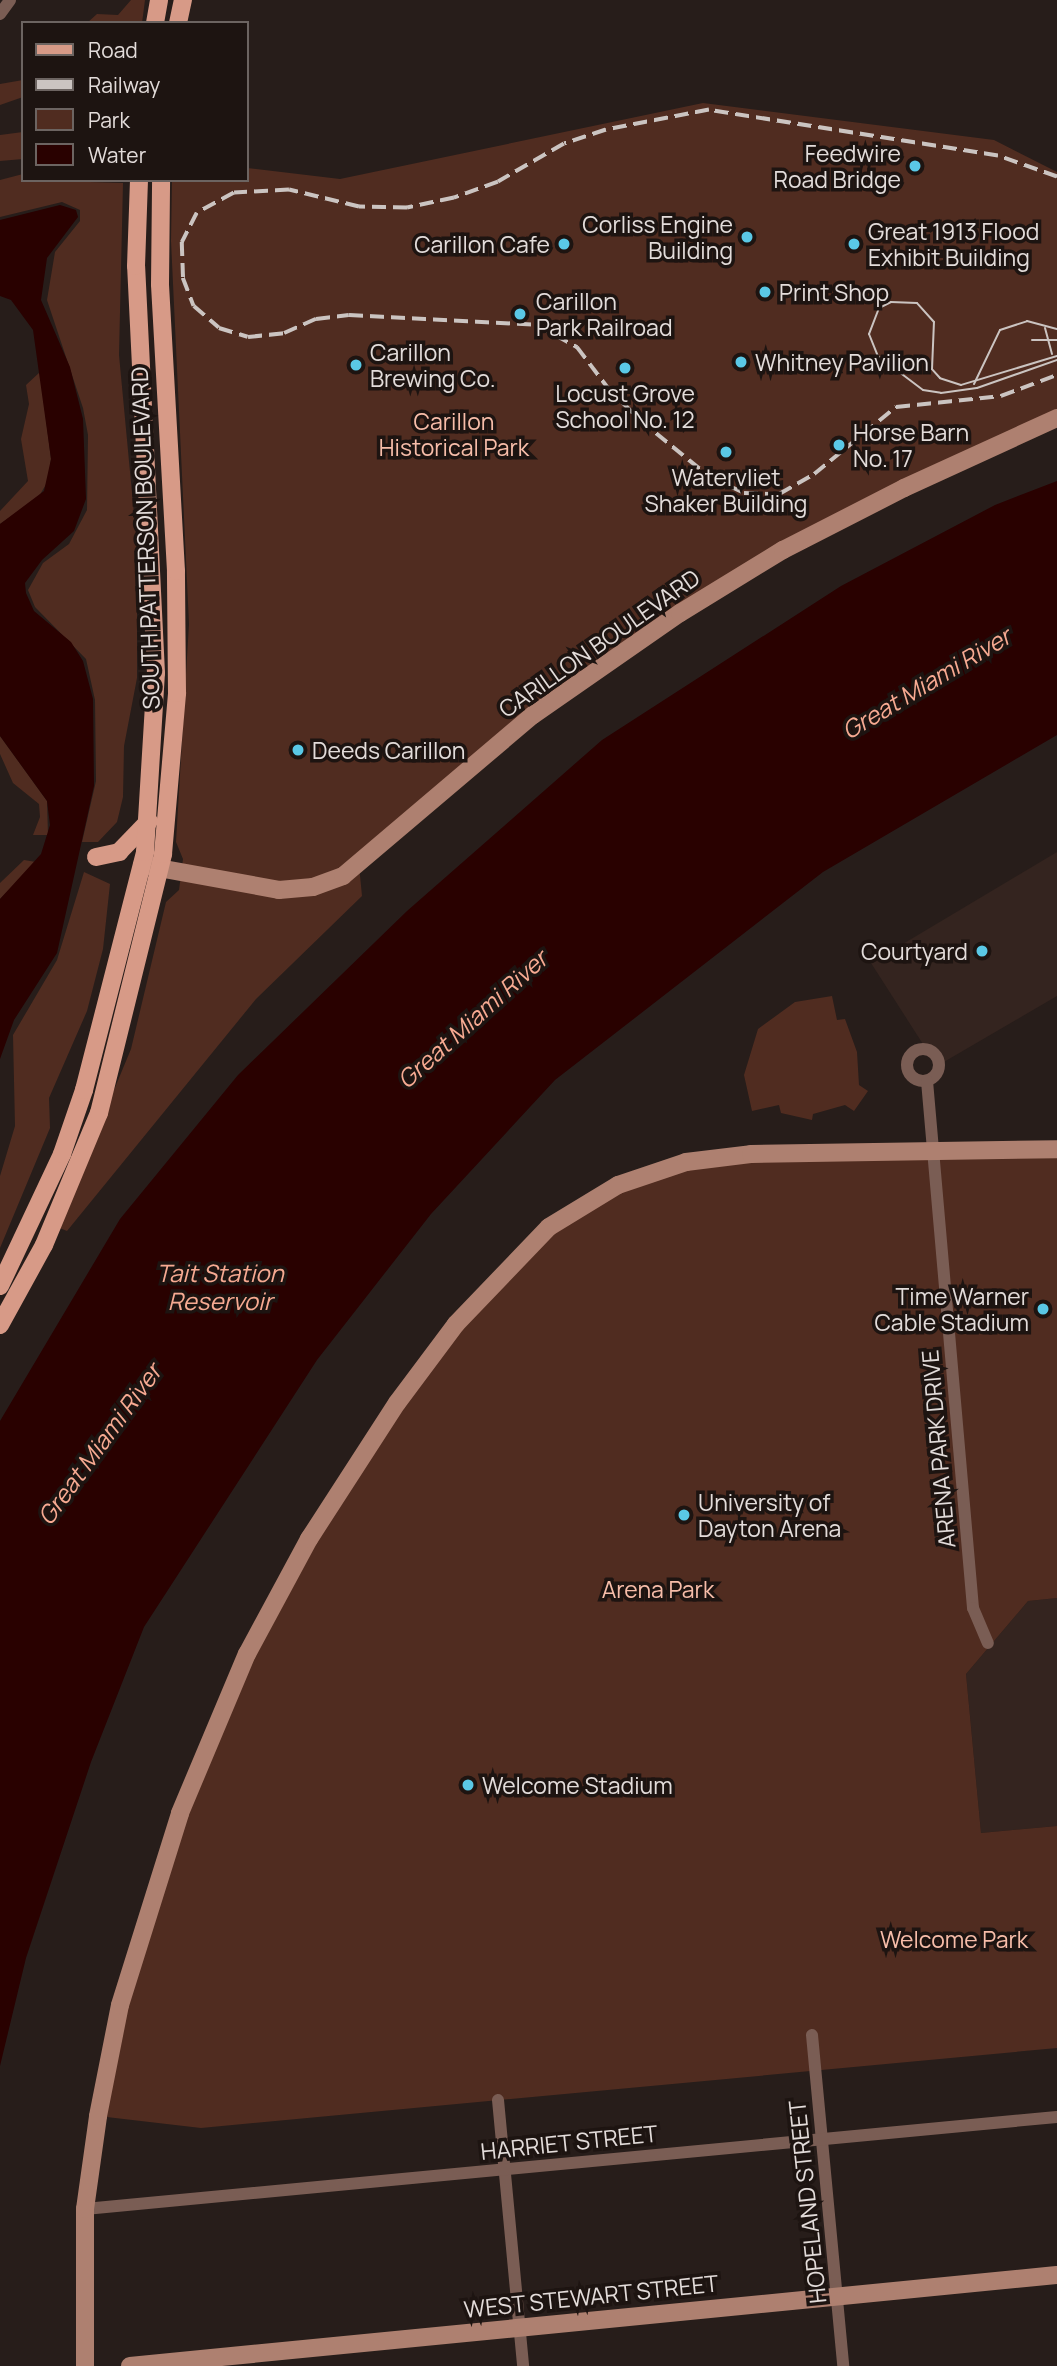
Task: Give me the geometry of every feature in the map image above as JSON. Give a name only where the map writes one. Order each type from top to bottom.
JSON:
[{"type":"main road","points":[[155,21],[159,0]]},
{"type":"main road","points":[[178,21],[183,0]]},
{"type":"main road","name":"SOUTH PATTERSON BOULEVARD","points":[[0,1286],[62,1154],[151,867],[149,821],[156,673],[136,266],[139,182]]},
{"type":"main road","name":"SOUTH PATTERSON BOULEVARD","points":[[0,1325],[44,1245],[99,1113],[174,760],[177,693],[176,571],[160,284],[161,182]]},
{"type":"main road","name":"CARILLON BOULEVARD","points":[[151,867],[279,890],[313,887],[343,876],[533,715],[680,613],[795,544],[1057,418]]},
{"type":"main road","points":[[96,857],[119,852],[149,821]]},
{"type":"main road","points":[[85,2366],[85,2209],[120,2005],[164,1857],[216,1722],[309,1539],[397,1403],[456,1324],[549,1227],[602,1193],[648,1174],[720,1157],[1057,1149]]},
{"type":"main road","name":"WEST STEWART STREET","points":[[130,2366],[1057,2275]]},
{"type":"street","points":[[0,14],[10,0]]},
{"type":"street","name":"ARENA PARK DRIVE","points":[[926,1081],[973,1608],[988,1643]]},
{"type":"street","name":"HOPELAND STREET","points":[[812,2035],[844,2366]]},
{"type":"street","points":[[498,2099],[523,2366]]},
{"type":"street","name":"HARRIET STREET","points":[[85,2209],[1057,2117]]},
{"type":"shaded area","points":[[1057,852],[1057,996],[937,1066],[871,963]]},
{"type":"shaded area","points":[[1057,1598],[1057,1826],[981,1833],[966,1674],[1028,1601]]},
{"type":"green space","points":[[131,0],[145,0],[142,21],[89,21],[97,14],[118,15]]},
{"type":"green space","points":[[21,80],[21,98],[0,105],[0,84]]},
{"type":"green space","name":"Carillon Historical Park","points":[[703,103],[994,140],[1057,172],[1057,418],[904,488],[629,647],[359,865],[362,896],[256,999],[67,1231],[57,1227],[131,1049],[166,902],[179,890],[183,859],[176,842],[189,624],[171,241],[172,182],[248,182],[248,168],[340,179]]},
{"type":"green space","points":[[21,132],[21,159],[0,161],[0,135]]},
{"type":"green space","points":[[21,175],[21,182],[123,183],[119,355],[137,546],[137,678],[124,746],[123,797],[117,822],[98,842],[82,842],[96,781],[95,700],[86,659],[35,607],[28,590],[43,563],[69,544],[87,510],[88,435],[83,408],[47,300],[55,252],[80,221],[80,210],[62,202],[0,217],[0,180]]},
{"type":"green space","points":[[40,372],[51,459],[48,481],[38,498],[0,524],[0,511],[28,481],[21,439],[29,404],[26,385]]},
{"type":"green space","points":[[0,736],[47,801],[48,835],[33,835],[40,817],[39,804],[13,783],[0,754]]},
{"type":"green space","points":[[24,860],[36,862],[0,899],[0,883]]},
{"type":"green space","points":[[84,872],[110,884],[103,949],[87,1011],[49,1098],[50,1128],[0,1248],[0,1176],[15,1126],[13,1035],[57,960]]},
{"type":"green space","points":[[832,996],[837,1020],[845,1019],[857,1052],[859,1085],[868,1091],[854,1111],[845,1105],[813,1114],[812,1120],[781,1113],[779,1105],[752,1111],[744,1075],[758,1029],[795,1002]]},
{"type":"green space","name":"Arena Park","points":[[1057,1149],[1057,1598],[1028,1601],[966,1674],[981,1833],[1057,1826],[1057,2048],[201,2128],[98,2116],[136,1946],[247,1654],[397,1403],[549,1227],[686,1162]]},
{"type":"water","points":[[60,205],[76,210],[78,217],[47,258],[41,300],[70,367],[83,419],[86,499],[74,531],[42,560],[25,583],[26,593],[34,611],[71,642],[83,661],[93,699],[94,786],[57,953],[14,1020],[0,1059],[0,899],[41,854],[50,825],[47,801],[0,736],[0,524],[44,491],[51,459],[33,330],[11,300],[0,296],[0,220]]},
{"type":"water","name":"Tait Station Reservoir","points":[[1057,481],[1057,735],[823,872],[555,1080],[431,1214],[317,1360],[144,1627],[91,1762],[26,1958],[0,2066],[0,1421],[120,1219],[238,1075],[407,911],[602,740],[841,586],[995,505]]},
{"type":"tram line","points":[[1057,356],[961,385],[940,378],[932,369],[934,322],[917,303],[891,302],[879,308],[869,334],[878,356],[923,390],[941,393],[977,388],[1057,360]]},
{"type":"tram line","points":[[974,384],[1000,330],[1027,321],[1057,329]]},
{"type":"tram line","points":[[1045,328],[1052,354]]},
{"type":"tram line","points":[[1032,340],[1057,340]]},
{"type":"railway","points":[[1057,177],[998,156],[709,110],[606,130],[564,144],[498,182],[454,198],[407,208],[359,207],[289,190],[234,193],[197,213],[182,242],[183,278],[194,306],[219,328],[248,337],[284,333],[316,319],[349,315],[537,325],[577,347],[608,388],[640,420],[710,477],[744,493],[779,494],[814,474],[896,407],[1001,396],[1057,375]]},
{"type":"place","name":"Feedwire Road Bridge","points":[[915,166]]},
{"type":"place","name":"Corliss Engine Building","points":[[747,237]]},
{"type":"place","name":"Carillon Cafe","points":[[564,244]]},
{"type":"place","name":"Great 1913 Flood Exhibit Building","points":[[854,244]]},
{"type":"place","name":"Print Shop","points":[[765,292]]},
{"type":"place","name":"Carillon Park Railroad","points":[[520,314]]},
{"type":"place","name":"Whitney Pavilion","points":[[741,362]]},
{"type":"place","name":"Carillon Brewing Co.","points":[[356,365]]},
{"type":"place","name":"Locust Grove School No. 12","points":[[625,368]]},
{"type":"place","name":"Horse Barn No. 17","points":[[839,445]]},
{"type":"place","name":"Watervliet Shaker Building","points":[[726,452]]},
{"type":"place","name":"Deeds Carillon","points":[[298,750]]},
{"type":"place","name":"Courtyard","points":[[982,951]]},
{"type":"place","name":"Time Warner Cable Stadium","points":[[1043,1309]]},
{"type":"place","name":"University of Dayton Arena","points":[[684,1515]]},
{"type":"place","name":"Welcome Stadium","points":[[468,1785]]},
{"type":"water label","name":"Great Miami River","points":[[926,683]]},
{"type":"water label","name":"Great Miami River","points":[[472,1019]]},
{"type":"water label","name":"Great Miami River","points":[[99,1444]]},
{"type":"park label","name":"Welcome Park","points":[[954,1939]]}]
